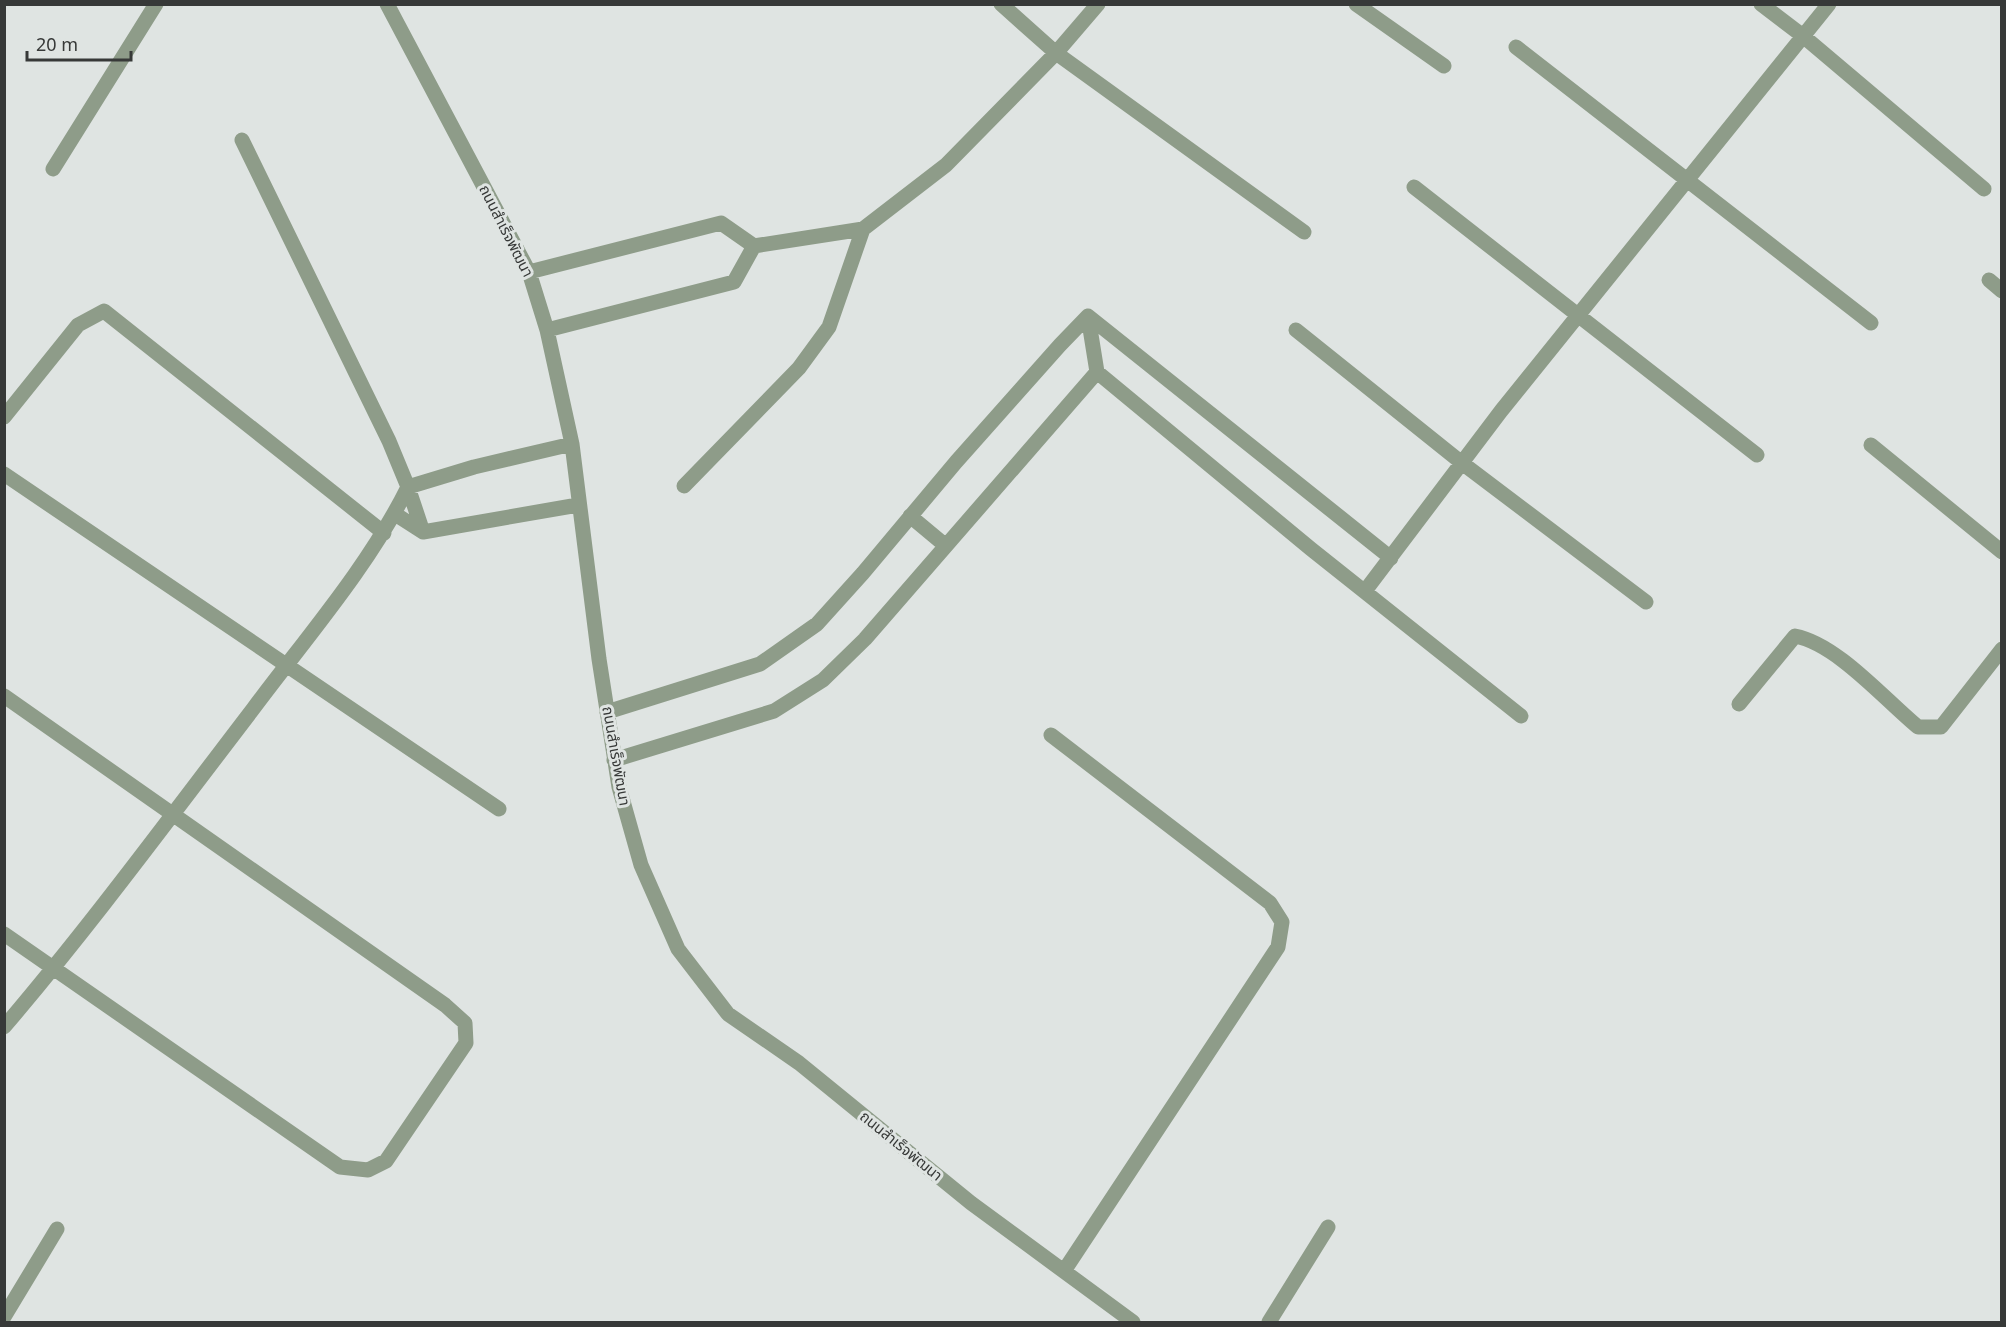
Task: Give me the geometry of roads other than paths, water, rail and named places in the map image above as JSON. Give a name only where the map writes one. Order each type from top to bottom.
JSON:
[{"type":"street","points":[[53,169],[156,4]]},
{"type":"street","name":"ถนนสำเร็จพัฒนา","points":[[387,4],[530,272],[547,330],[572,444],[578,505],[619,787],[641,865],[678,950],[728,1014],[799,1063],[971,1203],[1133,1323]]},
{"type":"street","points":[[1000,4],[1056,53],[1304,232]]},
{"type":"street","points":[[530,272],[722,223],[754,246],[863,229],[946,165],[1056,53],[1098,4]]},
{"type":"street","points":[[1356,4],[1444,66]]},
{"type":"street","points":[[1761,4],[1803,36],[1984,189]]},
{"type":"street","points":[[1365,591],[1577,316],[1829,4]]},
{"type":"street","points":[[1516,47],[1871,323]]},
{"type":"street","points":[[242,140],[389,441],[423,532]]},
{"type":"street","points":[[1414,187],[1757,455]]},
{"type":"street","points":[[684,486],[798,368],[829,327],[863,229]]},
{"type":"street","points":[[547,330],[734,282],[754,246]]},
{"type":"street","points":[[1989,280],[2001,291]]},
{"type":"street","points":[[4,417],[78,325],[104,311],[384,533]]},
{"type":"street","points":[[1088,316],[1097,372],[1311,549],[1521,716]]},
{"type":"street","points":[[607,711],[760,664],[817,624],[863,573],[970,445],[1088,316]]},
{"type":"street","points":[[1088,316],[1390,558]]},
{"type":"street","points":[[1296,330],[1462,463],[1646,602]]},
{"type":"street","points":[[614,760],[774,711],[823,680],[865,639],[1097,372]]},
{"type":"street","points":[[4,1027],[53,970],[286,665],[384,533],[408,487],[474,467],[572,444]]},
{"type":"street","points":[[1871,445],[2001,552]]},
{"type":"street","points":[[4,474],[500,809]]},
{"type":"street","points":[[395,514],[423,532],[578,505]]},
{"type":"street","points":[[910,516],[946,546]]},
{"type":"street","points":[[1739,704],[1796,636],[1811,639],[1837,656],[1918,727],[1941,727],[2001,649]]},
{"type":"street","points":[[4,696],[445,1005],[465,1023],[466,1043],[386,1161],[368,1170],[340,1167],[4,934]]},
{"type":"street","points":[[1051,735],[1270,903],[1281,922],[1278,947],[1064,1271]]},
{"type":"street","points":[[1269,1323],[1328,1227]]},
{"type":"street","points":[[4,1317],[57,1228]]}]
